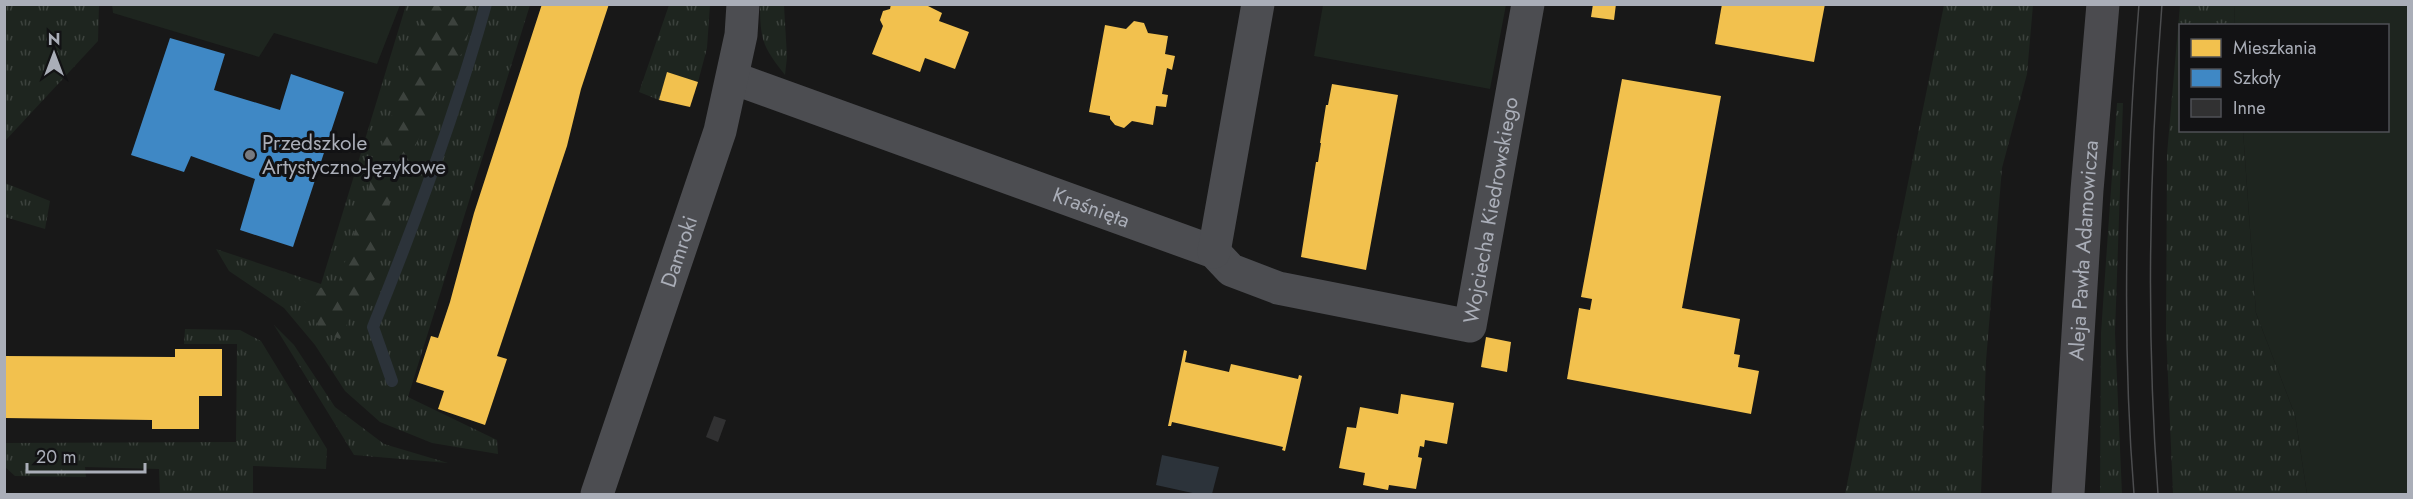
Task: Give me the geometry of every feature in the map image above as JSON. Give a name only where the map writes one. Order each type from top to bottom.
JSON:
[{"type":"main road","name":"Aleja Pawła Adamowicza","points":[[2068,495],[2088,179],[2103,4]]},
{"type":"street","name":"Damroki","points":[[597,495],[720,131],[741,35],[743,4]]},
{"type":"street","points":[[1214,252],[1258,4]]},
{"type":"street","name":"Wojciecha Kiedrowskiego","points":[[1214,252],[1231,270],[1278,288],[1470,326],[1528,4]]},
{"type":"street","name":"Kraśnięta","points":[[733,78],[1214,252]]},
{"type":"green space","points":[[5,4],[99,5],[98,41],[5,141]]},
{"type":"green space","points":[[112,4],[400,5],[377,64],[274,33],[259,57],[113,13]]},
{"type":"green space","points":[[406,5],[530,5],[408,397],[497,440],[498,454],[432,443],[380,422],[345,391],[315,345],[284,308],[229,271],[216,249],[321,284]]},
{"type":"green space","points":[[427,5],[475,5],[464,52],[448,66],[407,168],[385,211],[375,279],[364,288],[340,339],[320,330],[308,305],[295,292],[284,271],[314,288],[337,287]]},
{"type":"green space","points":[[669,5],[710,5],[707,48],[698,82],[667,72],[659,100],[639,92]]},
{"type":"green space","points":[[760,5],[784,5],[787,57],[785,75],[764,43]]},
{"type":"green space","points":[[1323,5],[1506,5],[1490,89],[1314,56]]},
{"type":"green space","points":[[1944,5],[2033,5],[2027,74],[2002,168],[1986,361],[1981,494],[1845,494]]},
{"type":"green space","points":[[2180,5],[2234,5],[2235,24],[2179,24],[2179,132],[2243,132],[2256,313],[2295,415],[2307,494],[2173,494],[2166,332],[2167,154]]},
{"type":"green space","points":[[2234,5],[2408,5],[2408,494],[2307,494],[2295,415],[2256,313],[2243,132],[2389,132],[2389,24],[2235,24]]},
{"type":"green space","points":[[2117,103],[2123,103],[2115,333],[2122,494],[2100,494],[2101,333]]},
{"type":"green space","points":[[5,183],[50,201],[45,229],[5,217]]},
{"type":"green space","points":[[274,325],[294,345],[335,407],[384,444],[448,463],[354,455]]},
{"type":"green space","points":[[185,329],[240,330],[261,341],[327,449],[326,469],[253,466],[253,494],[160,494],[159,469],[85,467],[86,477],[15,476],[5,467],[5,443],[236,442],[237,344],[184,344]]},
{"type":"shaded area","points":[[1162,455],[1219,467],[1212,494],[1197,494],[1156,485]]},
{"type":"building: Mieszkania","points":[[542,4],[609,4],[581,89],[567,146],[497,356],[507,359],[485,425],[438,409],[444,391],[416,382],[431,336],[438,338],[450,302],[474,213]]},
{"type":"building: Mieszkania","points":[[891,4],[924,4],[942,13],[939,21],[969,32],[955,69],[925,58],[920,72],[872,54],[883,26],[880,20],[883,11],[890,9]]},
{"type":"building: Mieszkania","points":[[1593,4],[1616,4],[1614,20],[1591,17]]},
{"type":"building: Mieszkania","points":[[1722,4],[1825,4],[1814,62],[1715,44]]},
{"type":"building: Mieszkania","points":[[1134,21],[1144,23],[1148,33],[1168,36],[1165,54],[1175,56],[1172,70],[1167,68],[1162,94],[1168,95],[1166,107],[1156,106],[1153,125],[1132,121],[1124,128],[1115,125],[1110,116],[1089,112],[1105,25],[1126,29]]},
{"type":"building: Mieszkania","points":[[667,72],[698,82],[690,107],[659,100]]},
{"type":"building: Mieszkania","points":[[1622,79],[1721,96],[1682,308],[1740,319],[1734,354],[1740,355],[1738,367],[1759,371],[1751,414],[1567,379],[1579,308],[1590,310],[1592,299],[1581,297]]},
{"type":"building: Mieszkania","points":[[1332,84],[1398,95],[1366,270],[1301,257],[1326,105],[1328,105]]},
{"type":"building: Mieszkania","points":[[1486,337],[1511,342],[1507,372],[1481,367]]},
{"type":"building: Mieszkania","points":[[175,349],[222,349],[222,396],[199,396],[199,429],[152,429],[152,420],[4,418],[4,356],[175,357]]},
{"type":"building: Mieszkania","points":[[1184,350],[1187,351],[1185,362],[1229,372],[1231,364],[1298,379],[1299,375],[1302,376],[1285,451],[1282,450],[1283,447],[1172,422],[1171,426],[1168,426]]},
{"type":"building: Mieszkania","points":[[1401,394],[1454,403],[1447,444],[1425,440],[1424,447],[1420,446],[1418,457],[1422,458],[1416,489],[1389,485],[1388,490],[1363,485],[1365,473],[1339,468],[1347,427],[1356,428],[1360,407],[1398,414]]},
{"type":"building: Szkoły","points":[[170,38],[225,54],[214,90],[280,110],[291,74],[344,92],[293,247],[240,230],[255,179],[191,156],[184,172],[131,155]]},
{"type":"building: Inne","points":[[714,416],[726,420],[718,442],[706,437]]},
{"type":"waterway","points":[[392,381],[373,327],[434,167],[486,4]]},
{"type":"tram line","points":[[2134,494],[2126,310],[2128,188],[2139,4]]},
{"type":"tram line","points":[[2158,494],[2152,372],[2151,249],[2154,126],[2162,4]]},
{"type":"place","name":"Przedszkole Artystyczno-Językowe","points":[[250,155]]}]
